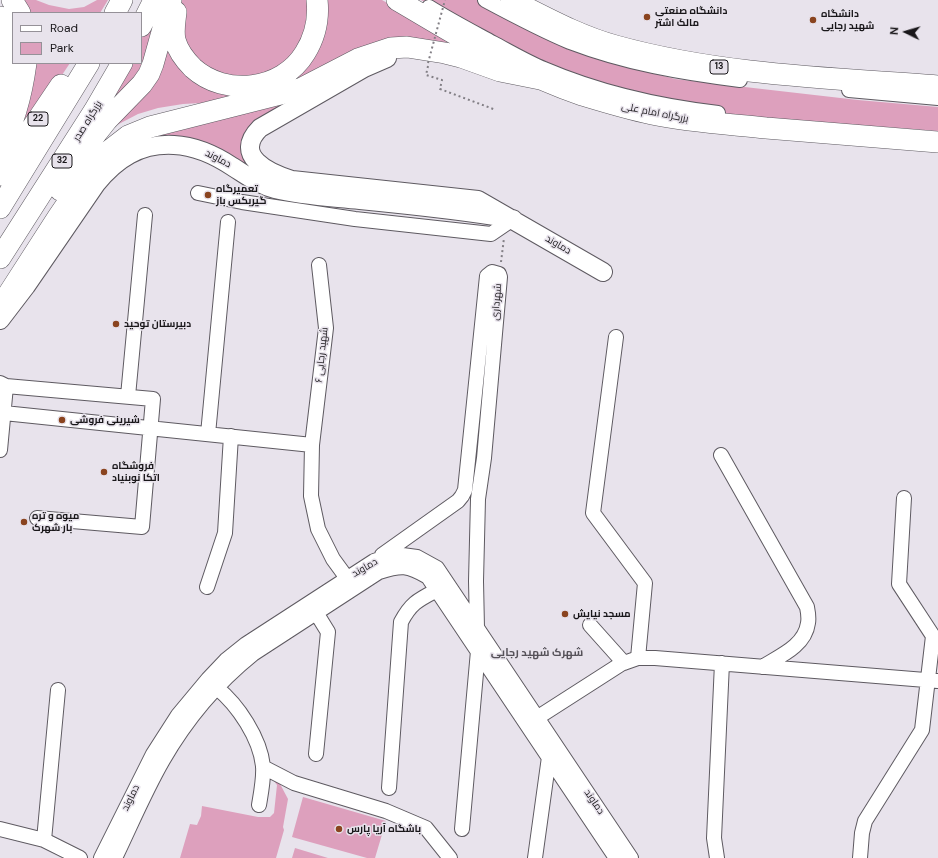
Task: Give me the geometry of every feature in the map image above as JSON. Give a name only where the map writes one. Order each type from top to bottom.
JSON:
[{"type":"highway","points":[[12,0],[19,12]]},
{"type":"highway","points":[[142,16],[153,0]]},
{"type":"highway","points":[[142,24],[153,0]]},
{"type":"highway","points":[[0,287],[88,144],[142,84],[149,74],[154,64],[171,0]]},
{"type":"highway","points":[[177,0],[174,30],[175,39],[181,54],[190,65],[206,78],[222,84],[243,87],[253,86],[272,80],[290,70],[305,54],[315,30],[317,0]]},
{"type":"highway","name":"بزرگراه امام علی","points":[[397,0],[498,59],[540,79],[581,95],[623,107],[652,114],[684,119],[843,135],[938,142]]},
{"type":"highway","name":"13","points":[[511,0],[577,33],[616,46],[692,64],[750,71],[938,86]]},
{"type":"highway","points":[[0,17],[10,58],[9,80],[5,106],[0,119]]},
{"type":"highway","points":[[0,307],[97,160],[128,136],[135,133],[150,127],[300,89],[358,59],[391,48],[407,47],[424,56],[445,53],[500,71],[540,79]]},
{"type":"highway","points":[[0,148],[16,112],[26,64]]},
{"type":"highway","name":"22","points":[[0,175],[75,64]]},
{"type":"highway","points":[[0,208],[88,64]]},
{"type":"highway","points":[[0,236],[110,64]]},
{"type":"highway","name":"بزرگراه صدر","points":[[0,258],[94,112],[121,64]]},
{"type":"highway","points":[[70,174],[103,140],[119,128],[138,119],[156,112],[175,108],[239,105]]},
{"type":"main road","name":"دماوند","points":[[424,56],[388,57],[364,68],[260,128],[251,140],[252,156],[266,170],[292,180],[478,200],[603,272]]},
{"type":"main road","name":"دماوند","points":[[0,320],[26,286],[92,189],[105,173],[117,162],[128,155],[152,146],[173,145],[202,151],[227,163],[261,184],[274,189],[319,196],[467,211],[513,219]]},
{"type":"street","points":[[416,0],[488,40],[543,68],[584,84],[629,98],[724,114],[938,133]]},
{"type":"street","points":[[485,0],[571,42],[640,64],[677,72],[712,77],[938,98]]},
{"type":"street","points":[[198,193],[242,202],[355,219],[491,234],[513,219]]},
{"type":"street","points":[[128,396],[145,215]]},
{"type":"street","points":[[208,434],[228,222]]},
{"type":"street","name":"شهید رجایی ۶","points":[[319,265],[326,328],[312,445],[311,496],[318,529],[334,559],[350,583]]},
{"type":"street","name":"شهرداری","points":[[462,496],[465,490],[469,456],[487,276],[494,272],[499,274],[500,277],[484,458],[478,499],[476,581],[477,628]]},
{"type":"street","points":[[616,337],[593,512],[645,583],[631,660]]},
{"type":"street","points":[[0,450],[3,385],[153,399],[142,526],[37,518]]},
{"type":"street","points":[[2,410],[312,445]]},
{"type":"street","points":[[207,587],[225,533],[231,436]]},
{"type":"street","points":[[721,455],[808,607],[808,623],[802,638],[791,650],[762,666]]},
{"type":"street","points":[[469,456],[484,458]]},
{"type":"street","points":[[374,561],[458,501],[462,496],[478,499]]},
{"type":"street","points":[[860,858],[862,833],[865,821],[922,730],[933,681],[933,636],[900,584],[904,498]]},
{"type":"street","name":"دماوند","points":[[114,858],[163,760],[187,722],[217,688],[234,670],[253,654],[313,608],[350,583],[374,561],[395,554],[418,557],[437,568],[477,628],[532,721],[626,858]]},
{"type":"street","name":"دماوند","points":[[350,583],[396,566],[413,568],[428,577],[478,651],[532,721]]},
{"type":"street","points":[[389,788],[401,622],[408,609],[419,600],[437,590]]},
{"type":"street","points":[[313,608],[328,632],[316,754]]},
{"type":"street","name":"دماوند","points":[[101,858],[153,754],[178,715],[208,679],[226,660],[246,644],[313,608]]},
{"type":"street","points":[[590,625],[631,660]]},
{"type":"street","points":[[462,829],[478,651]]},
{"type":"street","points":[[532,721],[631,660],[655,658],[933,681]]},
{"type":"street","points":[[717,858],[714,838],[722,663]]},
{"type":"street","points":[[217,688],[231,702],[254,735],[263,767],[259,806]]},
{"type":"street","points":[[44,840],[58,690]]},
{"type":"street","points":[[535,858],[554,754]]},
{"type":"street","points":[[263,767],[294,782],[386,811],[426,828],[450,858]]},
{"type":"street","points":[[0,829],[44,840],[80,858]]},
{"type":"path","points":[[445,0],[424,56],[426,75],[442,80],[440,89],[496,110]]},
{"type":"path","points":[[491,234],[504,237],[500,277]]},
{"type":"green space","points":[[16,0],[36,0],[49,5],[69,9],[84,7],[97,0],[108,0],[101,12],[23,12]]},
{"type":"green space","points":[[159,0],[141,79],[102,107],[126,64],[142,64],[142,33]]},
{"type":"green space","points":[[175,0],[190,71],[278,82],[322,0],[382,0],[502,68],[424,43],[316,74],[236,101],[183,104],[158,108],[138,114],[115,126],[144,87]]},
{"type":"green space","points":[[181,0],[313,0],[309,37],[283,70],[232,82],[187,54]]},
{"type":"green space","points":[[421,0],[481,0],[575,49],[600,59],[675,79],[858,100],[938,107],[938,131],[678,112],[565,74]]},
{"type":"green space","points":[[30,64],[69,64],[48,96],[10,138]]},
{"type":"green space","points":[[299,93],[244,140],[293,189],[184,142],[123,144]]},
{"type":"green space","points":[[274,781],[279,782],[288,799],[283,827],[284,830],[276,858],[180,858],[190,824],[197,825],[201,816],[202,806],[258,817],[270,817],[274,813],[277,785]]},
{"type":"green space","name":"باشگاه آریا پارس","points":[[303,797],[386,821],[375,858],[367,858],[292,837]]},
{"type":"green space","points":[[295,848],[328,858],[292,858]]},
{"type":"place","name":"دانشگاه صنعتی مالک اشتر","points":[[647,17]]},
{"type":"place","name":"دانشگاه شهید رجایی","points":[[813,20]]},
{"type":"place","name":"تعمیرگاه گیربکس باز","points":[[208,195]]},
{"type":"place","name":"دبیرستان توحید","points":[[116,324]]},
{"type":"place","name":"شیرینی فروشی","points":[[62,420]]},
{"type":"place","name":"فروشگاه اتکا نوبنیاد","points":[[104,472]]},
{"type":"place","name":"میوه و تره بار شهرک","points":[[24,522]]},
{"type":"place","name":"مسجد نیایش","points":[[565,614]]},
{"type":"place","name":"باشگاه آریا پارس","points":[[339,829]]},
{"type":"district","name":"شهرک شهید رجایی","points":[[537,653]]}]
